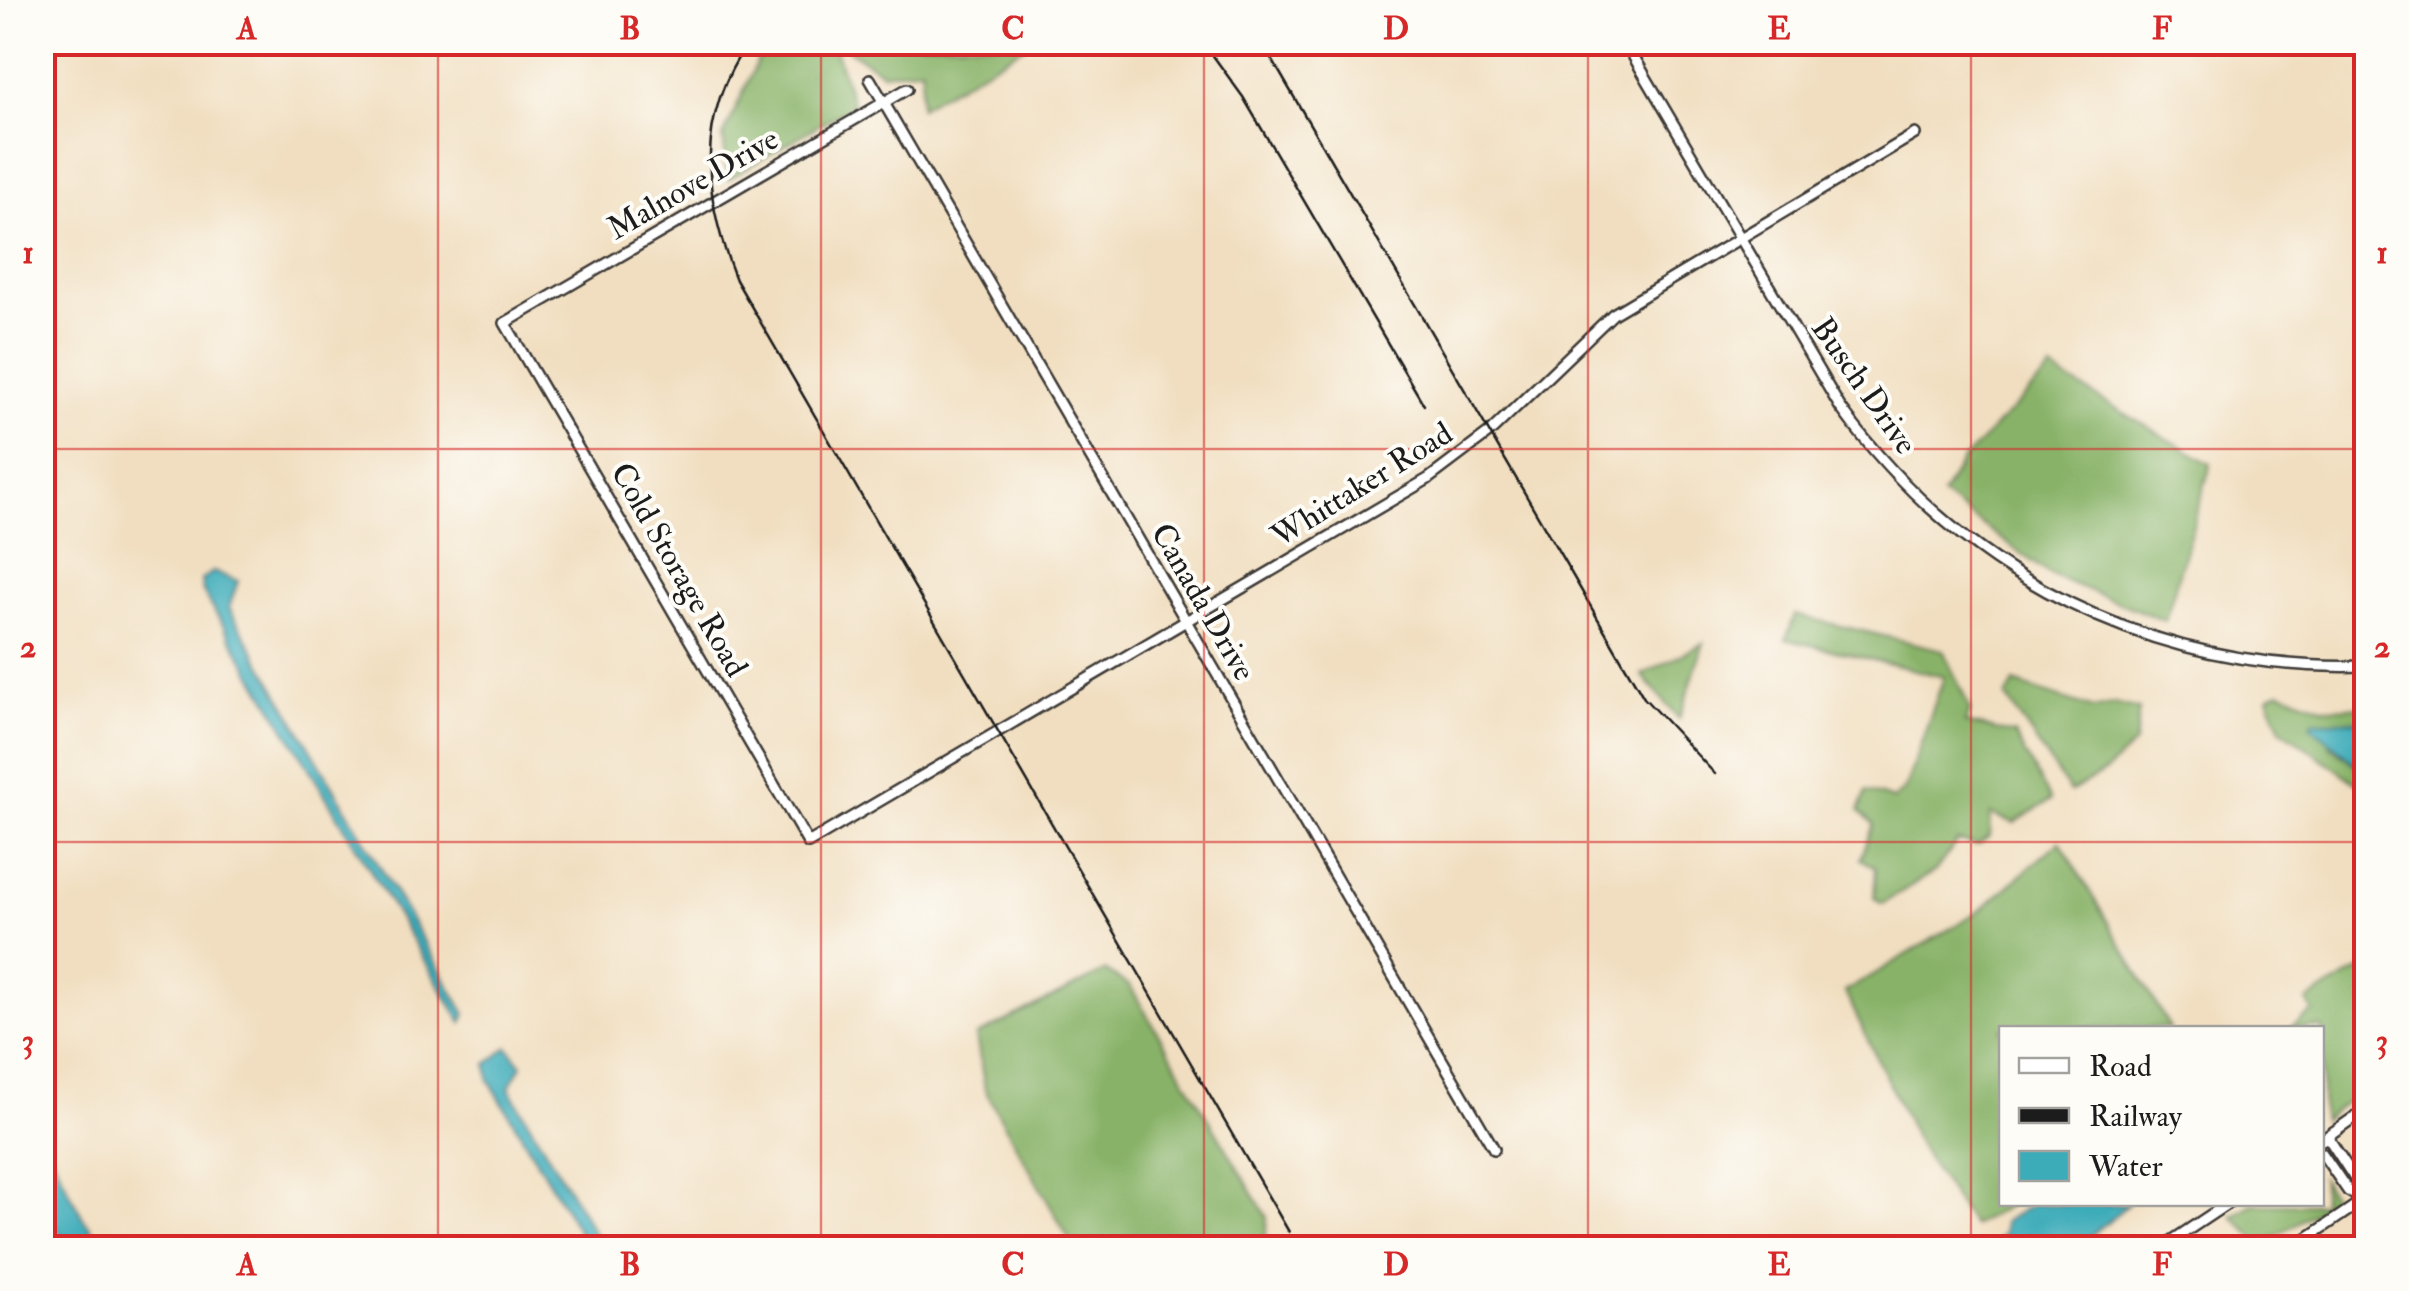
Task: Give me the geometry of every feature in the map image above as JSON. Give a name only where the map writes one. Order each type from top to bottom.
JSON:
[{"type":"street","name":"Busch Drive","points":[[1625,42],[1818,372],[1864,440],[1904,484],[1989,558],[2065,603],[2182,648],[2252,662],[2366,666]]},
{"type":"street","name":"Canada Drive","points":[[870,80],[1494,1149]]},
{"type":"street","name":"Malnove Drive","points":[[505,323],[907,90]]},
{"type":"street","name":"Whittaker Road","points":[[808,844],[1458,459],[1613,314],[1738,236],[1915,134]]},
{"type":"street","name":"Cold Storage Road","points":[[505,323],[808,844]]},
{"type":"street","points":[[2366,1109],[2324,1138],[2366,1201]]},
{"type":"street","points":[[2324,1156],[2348,1191],[2366,1201]]},
{"type":"street","points":[[2293,1248],[2366,1201]]},
{"type":"street","points":[[2160,1248],[2224,1206]]},
{"type":"green space","points":[[766,42],[833,43],[853,105],[728,179],[723,137]]},
{"type":"green space","points":[[848,42],[1030,43],[920,107],[922,68],[883,73],[850,51]]},
{"type":"green space","points":[[2051,370],[2211,464],[2165,621],[2050,575],[1942,495],[1962,461]]},
{"type":"green space","points":[[1795,615],[1943,650],[1970,709],[1965,723],[2014,734],[2051,800],[2014,823],[1991,814],[1990,836],[1977,845],[1957,841],[1936,870],[1882,904],[1874,898],[1876,868],[1861,859],[1874,824],[1859,811],[1867,791],[1893,800],[1905,789],[1944,677],[1786,639]]},
{"type":"green space","points":[[1704,643],[1679,719],[1642,675]]},
{"type":"green space","points":[[2014,683],[2094,709],[2115,704],[2139,710],[2135,744],[2106,771],[2070,792],[2006,697]]},
{"type":"green space","points":[[2279,691],[2326,708],[2366,706],[2366,721],[2355,722],[2330,746],[2366,773],[2366,790],[2281,729],[2268,697]]},
{"type":"green space","points":[[2060,841],[2169,1026],[1999,1026],[1999,1206],[2007,1206],[1973,1226],[1919,1146],[1845,992],[1982,909]]},
{"type":"green space","points":[[2366,966],[2366,1089],[2324,1119],[2324,1026],[2293,1026],[2313,1012],[2307,1001]]},
{"type":"green space","points":[[1106,971],[1130,986],[1267,1217],[1265,1248],[1074,1248],[985,1090],[976,1036]]},
{"type":"green space","points":[[2324,1182],[2334,1200],[2262,1245],[2232,1216],[2249,1206],[2324,1206]]},
{"type":"water","points":[[213,572],[238,581],[229,608],[466,1014],[462,1023],[203,592],[201,580]]},
{"type":"water","points":[[2313,721],[2366,721],[2366,773],[2311,726]]},
{"type":"water","points":[[508,1047],[522,1065],[509,1088],[603,1248],[588,1248],[489,1080],[487,1064]]},
{"type":"water","points":[[43,1138],[82,1216],[105,1248],[71,1248],[43,1211]]},
{"type":"water","points":[[2030,1206],[2126,1206],[2077,1248],[1998,1248],[1995,1242],[2003,1234],[2004,1221]]},
{"type":"railway","points":[[748,42],[719,100],[710,159],[716,219],[736,280],[1289,1232]]},
{"type":"railway","points":[[1262,42],[1644,698],[1715,774]]},
{"type":"railway","points":[[1206,46],[1243,97],[1424,405]]}]
